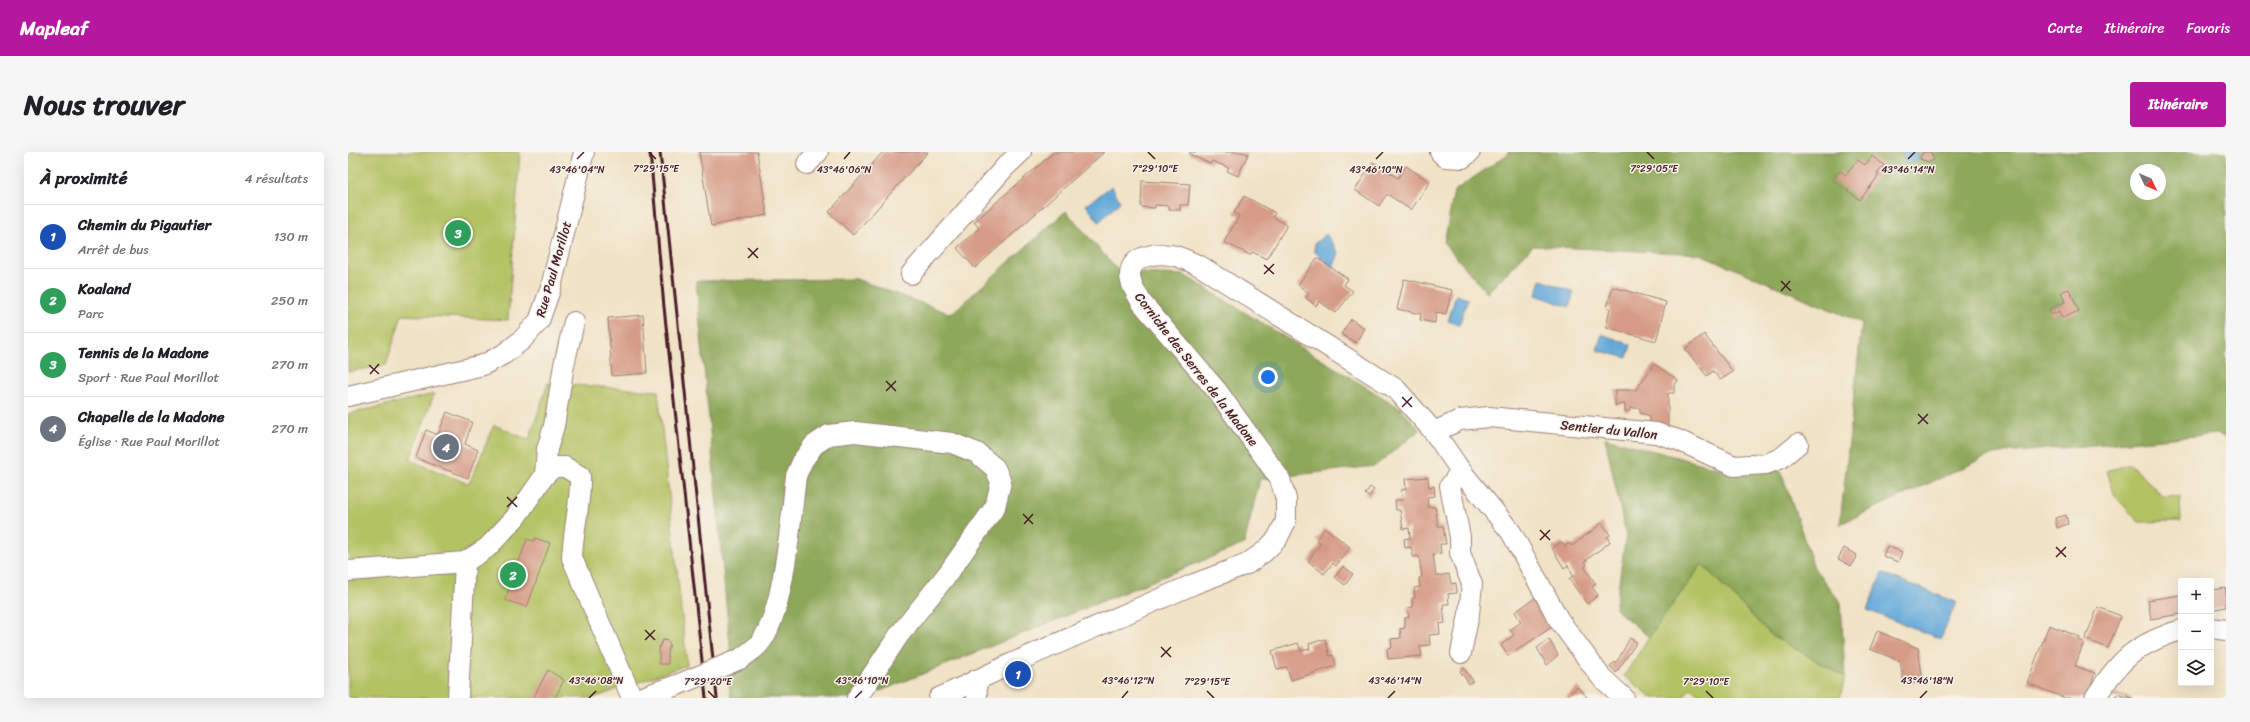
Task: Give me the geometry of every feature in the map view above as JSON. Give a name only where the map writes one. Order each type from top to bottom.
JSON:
[{"type":"street","name":"Rue Paul Morillot","points":[[348,396],[483,365],[504,354],[522,340],[539,321],[551,287],[584,152]]},
{"type":"street","points":[[911,274],[1004,167],[1021,152]]},
{"type":"street","points":[[1440,152],[1445,157],[1463,158],[1470,152]]},
{"type":"street","name":"Corniche des Serres de la Madone","points":[[939,698],[976,689],[1187,587],[1247,564],[1264,552],[1277,539],[1286,521],[1286,499],[1280,479],[1218,392],[1142,303],[1133,287],[1130,273],[1136,261],[1151,254],[1171,255],[1200,266],[1396,388],[1434,432],[1461,471],[1511,532],[1559,620],[1601,677],[1624,698]]},
{"type":"street","points":[[545,474],[547,449],[554,426],[564,366],[574,322]]},
{"type":"street","name":"Sentier du Vallon","points":[[1434,432],[1460,420],[1489,417],[1656,433],[1678,440],[1734,466],[1766,464],[1782,458],[1798,444]]},
{"type":"street","points":[[640,698],[677,685],[740,658],[759,644],[772,622],[779,594],[796,476],[803,460],[814,445],[829,435],[855,432],[952,443],[977,453],[995,468],[1001,482],[995,507],[950,572],[899,635],[857,698]]},
{"type":"street","points":[[348,571],[465,562],[487,548],[515,518],[545,474],[554,467],[566,467],[580,476],[581,496],[573,533],[572,558],[632,698]]},
{"type":"street","points":[[1461,471],[1450,486],[1460,537],[1460,553],[1472,584],[1470,614],[1461,653]]},
{"type":"street","points":[[458,698],[465,562]]},
{"type":"street","points":[[2214,628],[2226,630]]},
{"type":"street","points":[[2095,698],[2120,662],[2139,647],[2155,638],[2178,631]]},
{"type":"green space","points":[[348,152],[520,152],[508,320],[402,315],[386,365],[348,372]]},
{"type":"green space","points":[[1508,152],[2226,152],[2226,438],[2217,434],[1993,454],[1840,524],[1862,323],[1700,254],[1533,246],[1487,293],[1444,243],[1454,191],[1508,154]]},
{"type":"green space","points":[[1066,211],[1119,272],[1184,275],[1400,408],[1420,430],[1375,466],[1260,479],[1244,544],[863,698],[731,698],[728,677],[730,646],[696,281],[856,279],[951,314]]},
{"type":"green space","points":[[548,383],[658,391],[687,665],[593,698],[348,698],[348,414],[434,394],[410,460],[469,484],[494,425],[529,440]]},
{"type":"green space","points":[[1605,438],[1718,468],[1781,471],[1814,568],[1841,603],[1845,677],[1770,634],[1702,564],[1649,637],[1615,609],[1626,535]]},
{"type":"green space","points":[[2130,464],[2163,496],[2180,497],[2181,521],[2139,522],[2115,496],[2107,471]]},
{"type":"green space","points":[[1702,564],[1770,634],[1845,677],[1840,698],[1707,698],[1690,688],[1683,698],[1653,698],[1624,676],[1649,637]]},
{"type":"water","points":[[1901,152],[1917,152],[1920,159],[1906,164]]},
{"type":"water","points":[[1112,186],[1120,202],[1099,222],[1086,205]]},
{"type":"water","points":[[1326,234],[1339,253],[1333,268],[1314,251],[1315,243]]},
{"type":"water","points":[[1541,280],[1574,292],[1569,307],[1536,295]]},
{"type":"water","points":[[1456,295],[1468,299],[1459,325],[1448,321]]},
{"type":"water","points":[[1602,334],[1631,345],[1627,358],[1597,350]]},
{"type":"water","points":[[1882,573],[1956,602],[1941,639],[1867,610]]},
{"type":"building","points":[[699,152],[757,152],[767,215],[711,226]]},
{"type":"building","points":[[883,152],[928,152],[853,235],[829,212]]},
{"type":"building","points":[[1054,152],[1104,152],[975,268],[957,248],[979,228],[974,222]]},
{"type":"building","points":[[1190,152],[1242,152],[1248,154],[1238,176],[1227,171],[1229,168],[1212,161],[1211,164],[1189,154]]},
{"type":"building","points":[[1923,152],[1931,152],[1934,160],[1929,162],[1920,159]]},
{"type":"building","points":[[1872,156],[1884,165],[1877,174],[1879,175],[1860,200],[1833,180],[1840,171],[1846,175],[1858,160],[1865,165]]},
{"type":"building","points":[[1373,162],[1398,178],[1406,166],[1430,182],[1411,210],[1387,194],[1379,206],[1355,190]]},
{"type":"building","points":[[1142,181],[1190,184],[1188,205],[1180,205],[1180,210],[1169,210],[1169,206],[1155,205],[1155,208],[1141,207]]},
{"type":"building","points":[[1244,196],[1275,213],[1273,217],[1287,225],[1267,259],[1252,252],[1250,255],[1224,242],[1239,216],[1234,213]]},
{"type":"building","points":[[1317,258],[1348,279],[1344,285],[1353,291],[1336,313],[1319,301],[1316,306],[1306,298],[1309,293],[1298,285]]},
{"type":"building","points":[[1404,279],[1452,290],[1446,314],[1436,312],[1435,323],[1420,320],[1421,314],[1397,309]]},
{"type":"building","points":[[1613,287],[1666,302],[1656,341],[1606,327],[1610,308],[1607,307]]},
{"type":"building","points":[[2069,289],[2079,311],[2062,318],[2060,311],[2051,315],[2049,309],[2065,302],[2061,292]]},
{"type":"building","points":[[643,315],[647,373],[612,376],[608,318]]},
{"type":"building","points":[[1351,319],[1364,328],[1356,343],[1341,334]]},
{"type":"building","points":[[1704,334],[1733,372],[1720,380],[1713,371],[1707,376],[1685,349]]},
{"type":"building","points":[[1654,364],[1678,380],[1674,386],[1674,393],[1668,393],[1668,426],[1650,423],[1650,416],[1640,413],[1640,408],[1630,408],[1630,411],[1625,411],[1625,404],[1615,405],[1615,390],[1636,390]]},
{"type":"building","points":[[447,412],[472,422],[465,444],[478,450],[468,478],[416,458],[426,430],[438,435]]},
{"type":"building","points":[[1428,477],[1429,487],[1434,486],[1435,496],[1427,497],[1428,507],[1435,507],[1438,526],[1443,526],[1446,544],[1440,544],[1441,553],[1433,554],[1436,576],[1449,574],[1451,584],[1456,583],[1457,593],[1448,594],[1449,604],[1443,604],[1445,623],[1439,624],[1440,634],[1429,635],[1430,645],[1420,646],[1422,656],[1388,659],[1387,649],[1392,648],[1391,639],[1401,638],[1400,629],[1405,628],[1405,618],[1409,617],[1407,608],[1413,607],[1412,598],[1415,598],[1414,588],[1420,587],[1419,578],[1422,577],[1419,556],[1413,557],[1411,547],[1405,548],[1404,539],[1410,538],[1409,528],[1403,529],[1400,510],[1396,510],[1395,500],[1403,500],[1401,490],[1406,489],[1405,479]]},
{"type":"building","points":[[1370,487],[1374,490],[1369,497],[1365,494]]},
{"type":"building","points":[[2066,515],[2068,524],[2057,528],[2055,518]]},
{"type":"building","points":[[1602,523],[1610,535],[1607,537],[1610,542],[1585,561],[1587,565],[1584,567],[1596,584],[1592,587],[1598,595],[1587,604],[1569,579],[1573,576],[1568,565],[1564,568],[1552,548],[1562,542],[1565,546],[1570,543],[1572,546]]},
{"type":"building","points":[[1325,528],[1350,547],[1336,566],[1333,563],[1324,574],[1308,561],[1321,543],[1316,540]]},
{"type":"building","points":[[535,538],[550,543],[527,607],[505,600],[527,539],[534,541]]},
{"type":"building","points":[[1887,546],[1902,552],[1898,562],[1883,556]]},
{"type":"building","points":[[1844,548],[1857,555],[1851,566],[1838,559]]},
{"type":"building","points":[[1343,566],[1353,574],[1345,585],[1335,577]]},
{"type":"building","points":[[2226,588],[2226,607],[2214,609],[2214,590]]},
{"type":"building","points":[[2178,595],[2178,614],[2151,619],[2148,600]]},
{"type":"building","points":[[1535,598],[1552,627],[1508,656],[1501,645],[1514,635],[1510,630],[1521,622],[1515,612]]},
{"type":"building","points":[[2098,607],[2121,616],[2108,648],[2085,639]]},
{"type":"building","points":[[2049,625],[2080,637],[2079,640],[2084,642],[2075,666],[2095,673],[2086,698],[2065,698],[2027,683]]},
{"type":"building","points":[[1877,631],[1918,648],[1923,681],[1904,684],[1900,661],[1870,649]]},
{"type":"building","points":[[1630,638],[1637,642],[1616,673],[1610,666],[1618,660]]},
{"type":"building","points":[[1325,639],[1330,656],[1333,655],[1336,666],[1291,680],[1287,667],[1277,669],[1272,651],[1298,643],[1301,651],[1310,649],[1309,644]]},
{"type":"building","points":[[1549,639],[1558,655],[1547,665],[1537,648]]},
{"type":"building","points":[[663,640],[668,641],[670,645],[668,650],[668,664],[659,664],[659,647]]},
{"type":"building","points":[[1464,668],[1473,681],[1469,684],[1460,671]]},
{"type":"building","points":[[548,670],[564,680],[555,698],[533,698]]},
{"type":"building","points":[[1577,687],[1588,698],[1565,698]]},
{"type":"building","points":[[2117,694],[2124,695],[2133,698],[2113,698]]},
{"type":"railway","points":[[650,152],[664,307],[706,698]]},
{"type":"railway","points":[[660,152],[717,698]]},
{"type":"place","name":"Tennis de la Madone","points":[[458,233]]},
{"type":"place","name":"Chapelle de la Madone","points":[[446,447]]},
{"type":"place","name":"Koaland","points":[[513,575]]},
{"type":"place","name":"Chemin du Pigautier","points":[[1018,674]]}]
